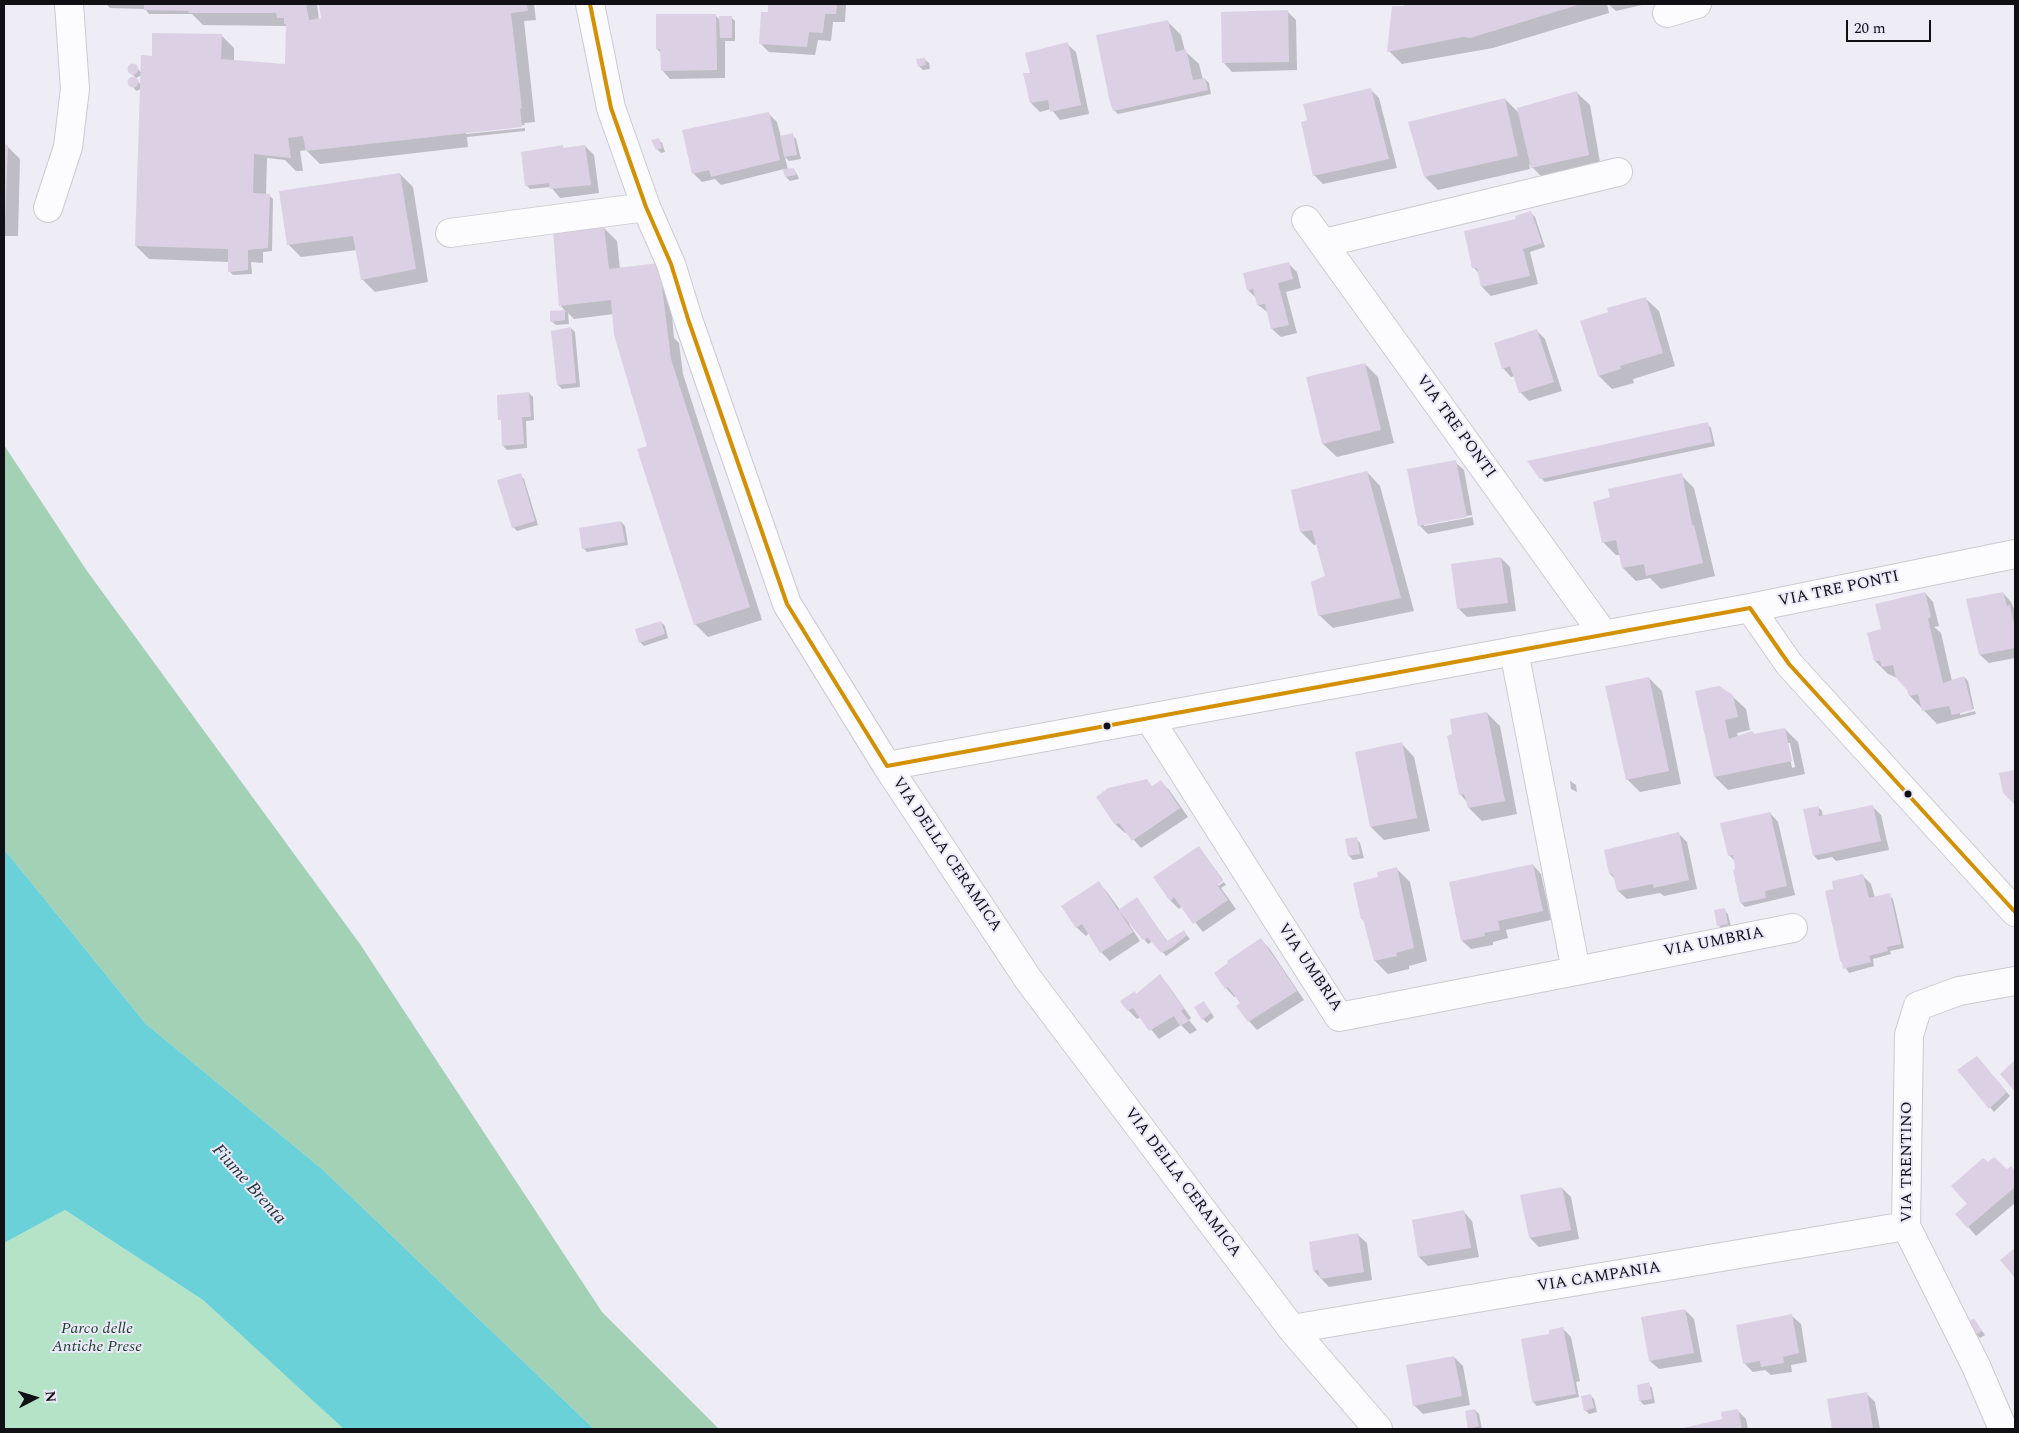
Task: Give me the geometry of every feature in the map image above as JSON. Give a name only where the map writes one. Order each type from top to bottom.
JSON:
[{"type":"street","points":[[48,208],[68,147],[75,89],[69,4]]},
{"type":"street","name":"VIA DELLA CERAMICA","points":[[590,4],[610,108],[646,207],[671,264],[688,319],[787,604],[887,766],[1028,979],[1292,1329],[1378,1429]]},
{"type":"street","points":[[1667,13],[1697,4]]},
{"type":"street","points":[[1324,243],[1618,172]]},
{"type":"street","points":[[450,232],[646,207]]},
{"type":"street","name":"VIA TRE PONTI","points":[[1306,220],[1604,635]]},
{"type":"street","name":"VIA TRE PONTI","points":[[887,766],[1750,608],[2015,554]]},
{"type":"street","points":[[1750,608],[1789,664],[2015,912]]},
{"type":"street","points":[[1514,651],[1576,970]]},
{"type":"street","name":"VIA UMBRIA","points":[[1149,718],[1339,1017],[1793,928]]},
{"type":"street","name":"VIA TRENTINO","points":[[2003,1429],[1976,1366],[1906,1226],[1909,1035],[1918,1006],[1959,991],[2015,981]]},
{"type":"street","name":"VIA CAMPANIA","points":[[1292,1329],[1906,1226]]},
{"type":"green space","points":[[4,445],[87,571],[360,944],[602,1312],[719,1429],[594,1429],[321,1168],[146,1024],[4,849]]},
{"type":"green space","name":"Parco delle Antiche Prese","points":[[65,1210],[203,1300],[346,1429],[4,1429],[4,1243]]},
{"type":"water","name":"Fiume Brenta","points":[[4,849],[146,1024],[321,1168],[594,1429],[344,1429],[203,1300],[65,1210],[4,1243]]},
{"type":"building","points":[[140,4],[306,4],[309,20],[321,18],[319,4],[527,4],[528,11],[511,13],[522,109],[520,108],[522,127],[306,151],[303,136],[288,138],[291,158],[254,154],[253,193],[270,194],[268,248],[248,250],[248,270],[228,272],[228,249],[135,246],[141,55],[152,56],[152,33],[222,34],[221,59],[285,64],[286,24],[284,24],[284,18],[277,18],[276,13],[188,13],[189,11],[144,10],[144,5]]},
{"type":"building","points":[[768,4],[837,4],[836,14],[825,14],[823,33],[809,32],[807,47],[759,44],[761,12],[768,12]]},
{"type":"building","points":[[1405,4],[1581,4],[1470,38],[1463,37],[1387,52],[1392,6],[1404,6]]},
{"type":"building","points":[[1288,10],[1289,62],[1222,63],[1221,12]]},
{"type":"building","points":[[656,14],[716,14],[717,70],[661,71],[660,49],[656,49]]},
{"type":"building","points":[[719,16],[732,16],[732,38],[720,38]]},
{"type":"building","points":[[1168,20],[1176,52],[1186,49],[1193,80],[1205,78],[1208,90],[1113,111],[1096,35]]},
{"type":"building","points":[[1068,42],[1081,105],[1050,112],[1048,100],[1030,103],[1023,73],[1030,73],[1025,53]]},
{"type":"building","points":[[925,58],[926,65],[918,67],[916,59]]},
{"type":"building","points":[[133,63],[139,69],[133,75],[127,69]]},
{"type":"building","points":[[133,76],[139,82],[133,88],[127,82]]},
{"type":"building","points":[[1371,88],[1389,159],[1313,176],[1301,122],[1307,120],[1303,104]]},
{"type":"building","points":[[1577,91],[1589,155],[1531,168],[1517,108]]},
{"type":"building","points":[[1505,98],[1518,156],[1424,177],[1408,122]]},
{"type":"building","points":[[769,112],[780,160],[711,177],[709,170],[692,174],[682,130]]},
{"type":"building","points":[[793,133],[797,155],[784,157],[780,136]]},
{"type":"building","points":[[659,138],[662,148],[656,150],[651,140]]},
{"type":"building","points":[[4,144],[8,145],[5,223],[4,223]]},
{"type":"building","points":[[563,145],[563,148],[585,145],[591,185],[550,189],[549,183],[525,186],[521,152]]},
{"type":"building","points":[[794,168],[796,175],[785,177],[783,169]]},
{"type":"building","points":[[400,173],[416,269],[361,280],[353,236],[287,245],[279,191]]},
{"type":"building","points":[[1531,211],[1542,243],[1523,249],[1530,276],[1481,287],[1477,268],[1472,268],[1464,231],[1516,219],[1515,216]]},
{"type":"building","points":[[604,226],[609,269],[659,263],[671,359],[750,607],[694,625],[637,449],[647,446],[614,335],[611,300],[559,306],[553,232]]},
{"type":"building","points":[[1289,262],[1293,279],[1278,283],[1289,325],[1271,329],[1265,304],[1257,305],[1253,289],[1247,290],[1243,273]]},
{"type":"building","points":[[1646,297],[1663,353],[1620,366],[1621,369],[1598,376],[1580,321],[1608,312],[1607,308]]},
{"type":"building","points":[[565,310],[565,320],[550,322],[550,311]]},
{"type":"building","points":[[571,327],[576,383],[557,385],[551,331]]},
{"type":"building","points":[[1537,329],[1554,382],[1519,393],[1510,366],[1502,369],[1494,343]]},
{"type":"building","points":[[1365,363],[1381,430],[1322,444],[1306,377]]},
{"type":"building","points":[[529,392],[531,417],[522,417],[524,444],[502,446],[501,420],[498,420],[497,395]]},
{"type":"building","points":[[1708,422],[1712,442],[1540,479],[1527,461]]},
{"type":"building","points":[[1456,460],[1467,517],[1418,526],[1407,469]]},
{"type":"building","points":[[1367,471],[1401,598],[1318,616],[1311,582],[1325,576],[1312,530],[1300,532],[1291,490]]},
{"type":"building","points":[[521,473],[535,521],[512,528],[497,480]]},
{"type":"building","points":[[1682,473],[1692,525],[1694,525],[1703,563],[1646,576],[1644,564],[1622,568],[1616,540],[1602,543],[1593,502],[1610,497],[1608,489]]},
{"type":"building","points":[[621,521],[625,542],[582,549],[579,528]]},
{"type":"building","points":[[1501,557],[1508,603],[1457,609],[1451,564]]},
{"type":"building","points":[[1925,592],[1931,617],[1928,619],[1943,683],[1964,676],[1973,710],[1952,715],[1949,706],[1922,711],[1918,694],[1909,696],[1907,690],[1896,678],[1893,665],[1882,667],[1880,661],[1874,661],[1867,633],[1881,629],[1875,604]]},
{"type":"building","points":[[2003,592],[2007,606],[2010,605],[2015,628],[2015,648],[1979,655],[1966,599]]},
{"type":"building","points":[[661,621],[665,634],[639,643],[635,629]]},
{"type":"building","points":[[1649,677],[1669,771],[1626,780],[1605,686]]},
{"type":"building","points":[[1719,686],[1733,695],[1738,717],[1725,720],[1729,739],[1752,731],[1753,734],[1785,728],[1792,761],[1714,777],[1695,691]]},
{"type":"building","points":[[1487,712],[1505,801],[1468,808],[1464,794],[1459,795],[1447,736],[1452,734],[1450,719]]},
{"type":"building","points":[[1402,742],[1417,818],[1370,827],[1355,752]]},
{"type":"building","points":[[2015,770],[2015,803],[2013,803],[2003,793],[1999,773]]},
{"type":"building","points":[[1147,779],[1152,786],[1161,780],[1180,808],[1132,841],[1119,823],[1115,825],[1096,797],[1108,788]]},
{"type":"building","points":[[1873,805],[1881,841],[1813,856],[1803,809],[1819,806],[1819,816]]},
{"type":"building","points":[[1770,812],[1787,886],[1765,891],[1766,898],[1740,903],[1733,870],[1735,869],[1733,855],[1728,856],[1720,823]]},
{"type":"building","points":[[1679,832],[1689,880],[1654,888],[1653,884],[1617,891],[1613,874],[1609,874],[1604,850]]},
{"type":"building","points":[[1357,837],[1360,854],[1348,856],[1345,839]]},
{"type":"building","points":[[1199,846],[1223,881],[1217,885],[1228,900],[1193,924],[1174,897],[1170,901],[1153,877]]},
{"type":"building","points":[[1533,864],[1543,911],[1498,921],[1500,930],[1484,933],[1485,936],[1461,941],[1449,882]]},
{"type":"building","points":[[1397,867],[1414,948],[1396,953],[1397,956],[1374,961],[1363,919],[1361,919],[1353,883],[1378,877],[1377,872]]},
{"type":"building","points":[[1863,874],[1869,898],[1890,893],[1901,944],[1887,947],[1888,951],[1869,956],[1871,962],[1843,969],[1825,891],[1833,889],[1832,881]]},
{"type":"building","points":[[1099,881],[1133,932],[1100,953],[1082,924],[1076,928],[1061,906]]},
{"type":"building","points":[[1137,897],[1167,941],[1184,930],[1187,935],[1173,947],[1161,953],[1148,938],[1143,940],[1118,910]]},
{"type":"building","points":[[1725,908],[1728,924],[1717,926],[1714,910]]},
{"type":"building","points":[[1261,938],[1297,991],[1248,1022],[1236,1006],[1240,1003],[1228,987],[1225,989],[1214,973],[1228,963],[1227,961]]},
{"type":"building","points":[[1160,974],[1184,1009],[1181,1011],[1189,1021],[1180,1026],[1174,1016],[1149,1031],[1133,1008],[1127,1011],[1120,1001],[1135,991],[1136,994]]},
{"type":"building","points":[[1204,1001],[1211,1013],[1202,1020],[1194,1007]]},
{"type":"building","points":[[1977,1056],[2007,1092],[1989,1109],[1957,1070]]},
{"type":"building","points":[[2015,1060],[2015,1092],[2000,1074]]},
{"type":"building","points":[[1994,1157],[2007,1169],[2011,1166],[2015,1171],[2015,1187],[1967,1228],[1955,1214],[1967,1204],[1951,1186],[1983,1158],[1988,1162]]},
{"type":"building","points":[[1562,1187],[1571,1230],[1529,1238],[1520,1195]]},
{"type":"building","points":[[1464,1210],[1471,1248],[1418,1257],[1412,1220]]},
{"type":"building","points":[[1358,1233],[1364,1272],[1320,1279],[1318,1270],[1313,1271],[1309,1242]]},
{"type":"building","points":[[2015,1248],[2015,1278],[2000,1260]]},
{"type":"building","points":[[1685,1309],[1694,1353],[1649,1361],[1641,1317]]},
{"type":"building","points":[[1792,1314],[1799,1353],[1783,1357],[1784,1363],[1761,1367],[1760,1361],[1743,1364],[1736,1325]]},
{"type":"building","points":[[1974,1318],[1982,1331],[1975,1335],[1968,1322]]},
{"type":"building","points":[[1563,1327],[1576,1394],[1532,1402],[1521,1339],[1549,1334],[1549,1330]]},
{"type":"building","points":[[1454,1356],[1462,1396],[1413,1406],[1406,1365]]},
{"type":"building","points":[[1649,1382],[1652,1399],[1639,1401],[1637,1385]]},
{"type":"building","points":[[1867,1392],[1873,1429],[1832,1429],[1827,1399]]},
{"type":"building","points":[[1591,1394],[1594,1408],[1584,1411],[1581,1396]]},
{"type":"building","points":[[1475,1409],[1479,1426],[1468,1429],[1465,1411]]},
{"type":"building","points":[[1738,1409],[1742,1429],[1679,1429],[1722,1419],[1721,1412]]},
{"type":"transit line","points":[[590,4],[611,108],[646,207],[671,264],[688,319],[787,604],[887,766]]},
{"type":"transit line","points":[[1750,608],[1789,664],[2015,912]]},
{"type":"transit line","points":[[887,766],[1750,608]]}]
